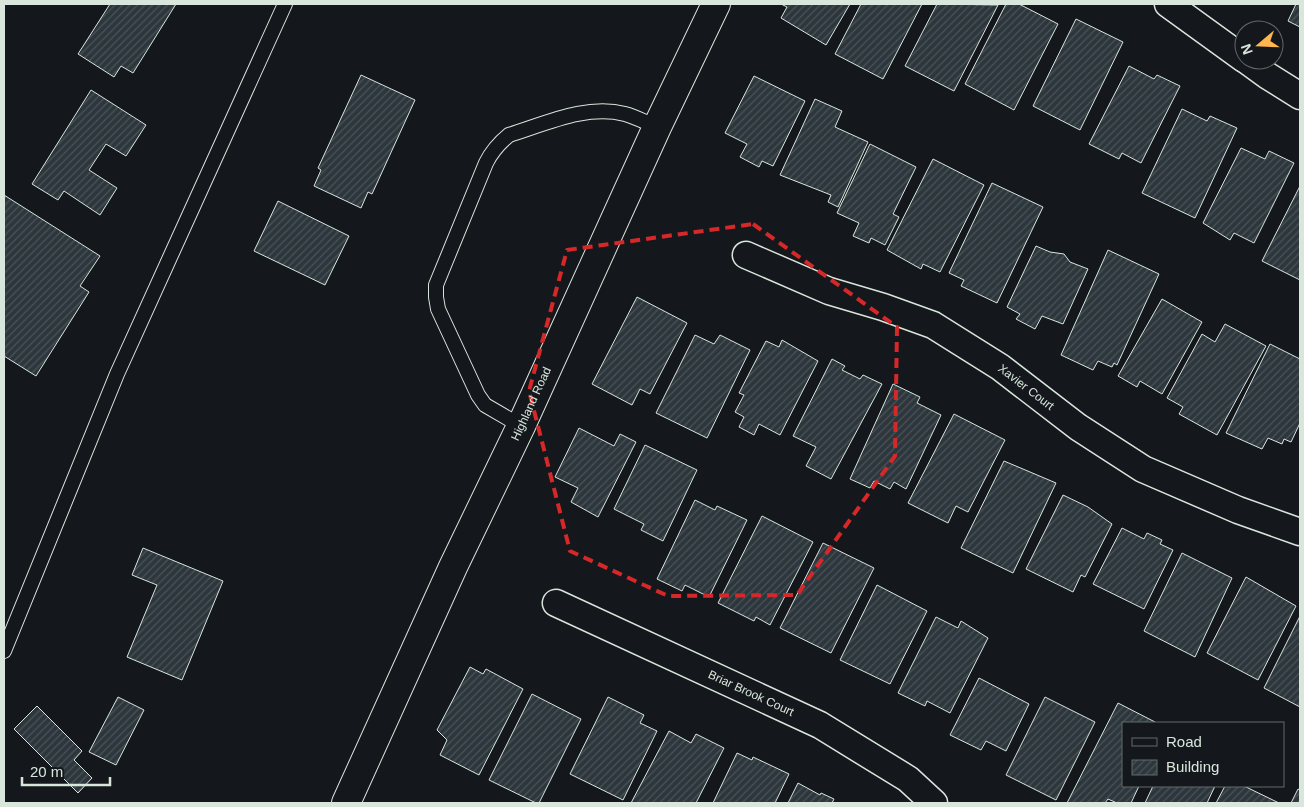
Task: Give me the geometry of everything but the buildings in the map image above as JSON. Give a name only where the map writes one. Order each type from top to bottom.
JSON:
[{"type":"street","name":"Highland Road","points":[[346,803],[453,567],[521,426],[657,127],[716,4]]},
{"type":"street","points":[[1168,4],[1234,51]]},
{"type":"street","points":[[1261,70],[1300,96]]},
{"type":"street","name":"Xavier Court","points":[[746,254],[829,290],[933,325],[1000,367],[1078,426],[1142,469],[1238,510],[1300,532]]},
{"type":"street","name":"Briar Brook Court","points":[[556,603],[820,724],[908,779],[934,803]]},
{"type":"lane","points":[[4,651],[117,374],[285,4]]},
{"type":"lane","points":[[521,426],[485,405],[478,395],[438,309],[436,297],[436,285],[491,152],[509,136],[579,113],[594,111],[626,114],[657,127]]},
{"type":"highlighted area","points":[[753,224],[897,327],[895,456],[797,595],[668,596],[570,551],[529,391],[567,250]]}]
